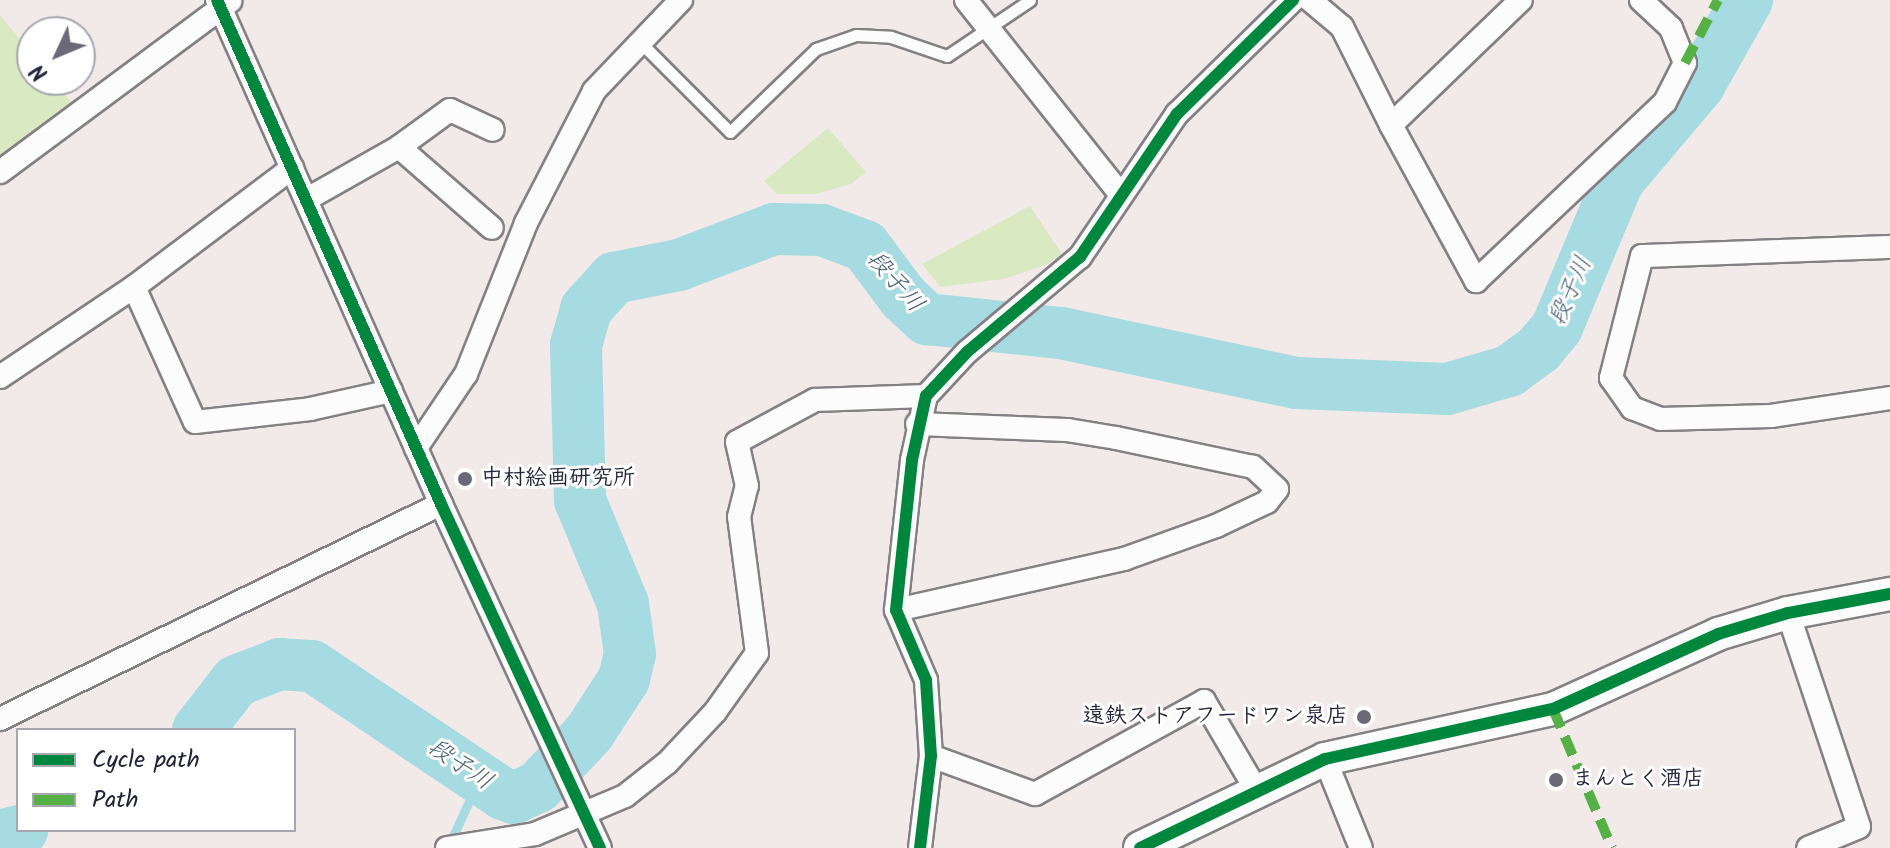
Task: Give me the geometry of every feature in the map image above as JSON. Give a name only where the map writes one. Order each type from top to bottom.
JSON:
[{"type":"street","points":[[416,448],[466,374],[526,223],[594,91],[681,0]]},
{"type":"street","points":[[966,0],[1121,195]]},
{"type":"street","points":[[920,848],[931,756],[926,680],[896,610],[917,424],[926,396],[967,352],[1080,257],[1177,114],[1293,0]]},
{"type":"street","points":[[1310,0],[1342,27],[1476,281],[1665,102],[1685,63],[1671,28],[1641,0]]},
{"type":"street","points":[[1391,125],[1521,0]]},
{"type":"street","points":[[0,172],[223,3],[416,448],[600,848]]},
{"type":"street","points":[[309,198],[399,147],[450,110],[493,130]]},
{"type":"street","points":[[399,147],[492,228]]},
{"type":"street","points":[[0,377],[134,287],[292,168]]},
{"type":"street","points":[[1890,247],[1642,256],[1611,378],[1632,408],[1660,419],[1771,416],[1890,398]]},
{"type":"street","points":[[134,287],[195,422],[310,409],[391,391]]},
{"type":"street","points":[[447,848],[522,838],[580,808],[625,796],[667,763],[715,712],[757,653],[739,517],[747,486],[737,442],[815,400],[926,396]]},
{"type":"street","points":[[896,610],[1124,559],[1229,520],[1267,502],[1277,489],[1253,467],[1116,438],[1067,430],[917,424]]},
{"type":"street","points":[[0,719],[441,504]]},
{"type":"street","points":[[1140,848],[1255,788],[1325,759],[1553,709],[1718,634],[1788,613],[1890,594]]},
{"type":"street","points":[[1788,613],[1862,838],[1808,848]]},
{"type":"street","points":[[931,756],[1035,794],[1204,701],[1255,788]]},
{"type":"street","points":[[1325,759],[1361,848]]},
{"type":"lane","points":[[640,41],[730,132],[816,49],[856,35],[891,37],[947,56],[1030,0]]},
{"type":"green space","points":[[0,15],[16,34],[16,96],[66,96],[78,110],[0,160]]},
{"type":"green space","points":[[828,128],[866,172],[851,184],[816,194],[777,194],[764,181]]},
{"type":"green space","points":[[1030,206],[1062,254],[1048,264],[1004,279],[940,287],[922,264]]},
{"type":"waterway","name":"段子川","points":[[200,728],[236,681],[280,664],[312,666],[503,794],[514,798],[538,787],[589,733],[624,679],[630,654],[623,604],[580,500],[576,345],[586,309],[614,278],[679,265],[774,229],[822,230],[865,246],[903,297],[927,319],[1061,333],[1297,383],[1447,389],[1509,371],[1538,350],[1557,327],[1618,181],[1699,85],[1747,0]]},
{"type":"waterway","points":[[449,845],[479,779]]},
{"type":"waterway","name":"段子川","points":[[0,836],[16,832]]},
{"type":"marked path","points":[[1685,63],[1718,0]]},
{"type":"marked path","points":[[1553,709],[1612,848]]},
{"type":"cycle path","points":[[217,0],[441,504],[600,848]]},
{"type":"cycle path","points":[[920,848],[931,756],[926,680],[896,610],[912,460],[926,396],[967,352],[1080,257],[1177,114],[1293,0]]},
{"type":"cycle path","points":[[1140,848],[1325,759],[1553,709],[1718,634],[1788,613],[1890,594]]},
{"type":"place","name":"中村絵画研究所","points":[[465,479]]},
{"type":"place","name":"遠鉄ストアフードワン泉店","points":[[1364,717]]},
{"type":"place","name":"まんとく酒店","points":[[1556,780]]}]
